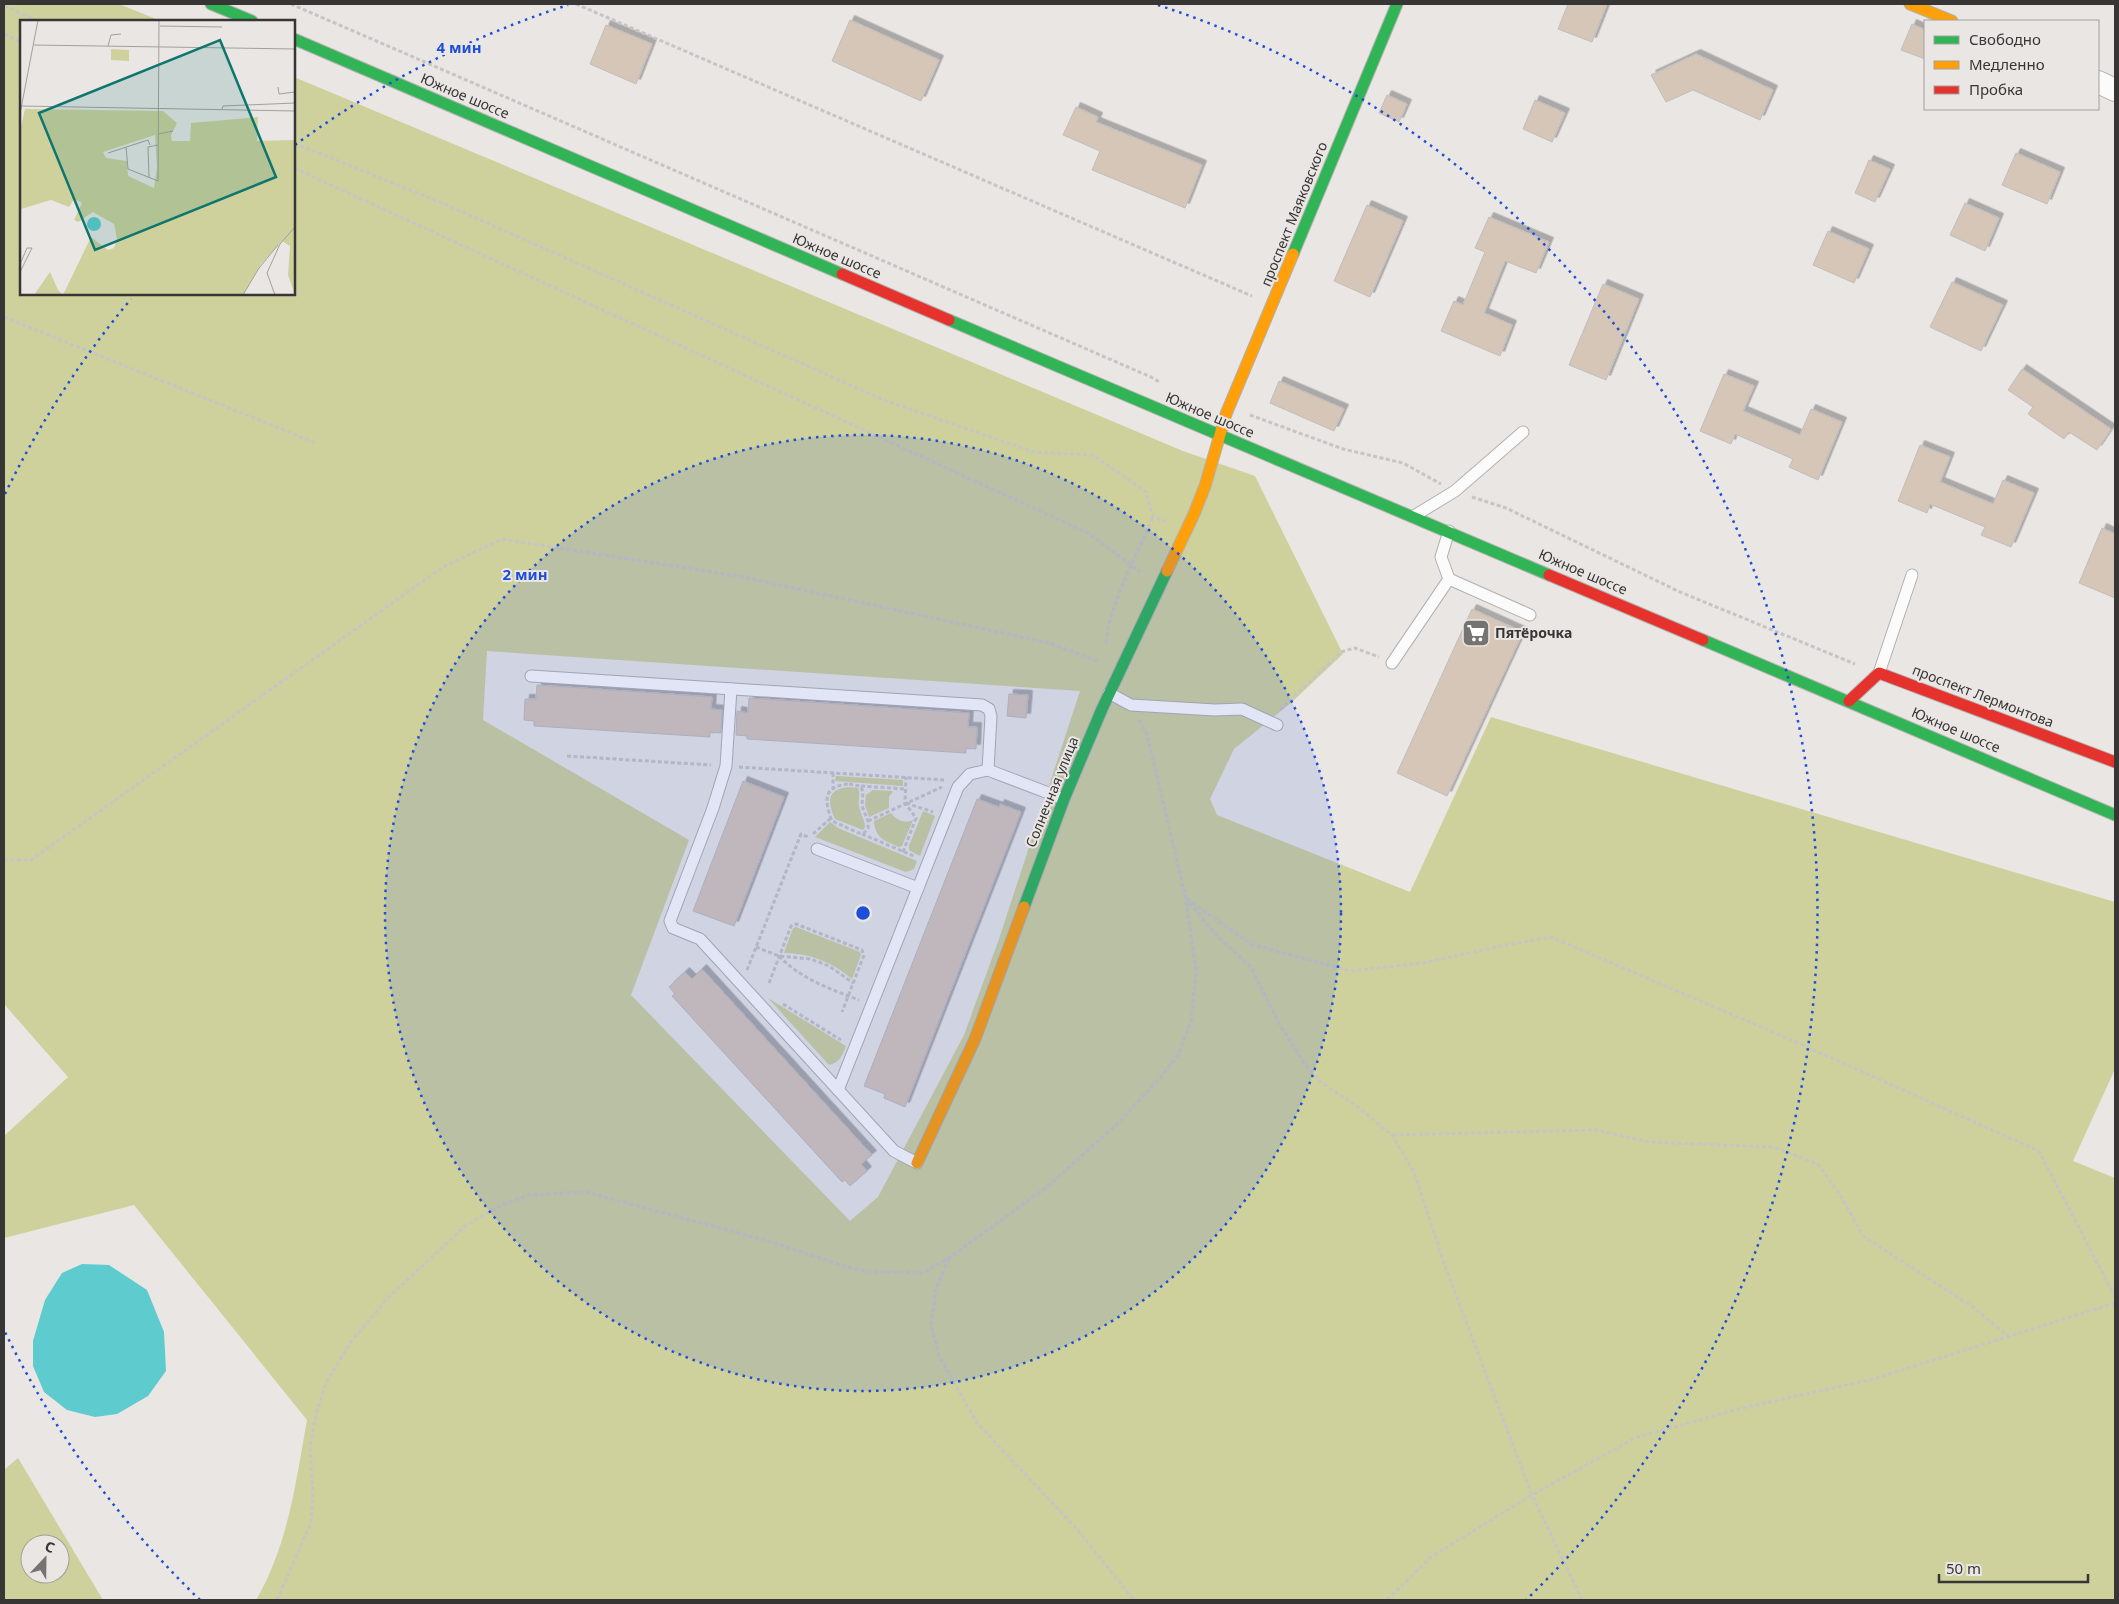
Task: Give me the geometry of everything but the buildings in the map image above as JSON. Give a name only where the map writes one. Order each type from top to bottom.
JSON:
[{"type":"street","points":[[211,4],[250,20]]},
{"type":"street","name":"проспект Маяковского","points":[[1219,435],[1226,414],[1397,4]]},
{"type":"street","points":[[1910,4],[1950,20]]},
{"type":"street","name":"Южное шоссе","points":[[295,39],[1219,435],[2115,815]]},
{"type":"street","points":[[2099,82],[2115,90]]},
{"type":"street","name":"Солнечная улица","points":[[916,1163],[975,1039],[1064,799],[1109,693],[1188,529],[1206,486],[1219,435]]},
{"type":"street","points":[[1849,701],[1879,673]]},
{"type":"street","name":"проспект Лермонтова","points":[[1879,673],[2115,762]]},
{"type":"lane","points":[[1413,516],[1454,491],[1523,432]]},
{"type":"lane","points":[[1448,531],[1441,557],[1449,579],[1530,615]]},
{"type":"lane","points":[[1879,673],[1912,575]]},
{"type":"lane","points":[[1392,663],[1449,579]]},
{"type":"lane","points":[[531,676],[982,705],[989,709],[991,716],[988,770]]},
{"type":"lane","points":[[731,689],[726,766],[713,808],[670,921],[673,928],[700,939],[894,1151],[916,1163]]},
{"type":"lane","points":[[1109,693],[1131,705],[1214,710],[1242,709],[1277,725]]},
{"type":"lane","points":[[838,1090],[959,781],[970,774],[988,770],[1064,799]]},
{"type":"lane","points":[[817,848],[918,888]]},
{"type":"path","points":[[291,4],[1151,377],[1167,387]]},
{"type":"path","points":[[576,4],[1273,305]]},
{"type":"path","points":[[4,6],[36,20]]},
{"type":"path","points":[[4,34],[20,42]]},
{"type":"path","points":[[295,143],[432,198],[886,401],[1034,452],[1093,455],[1146,492],[1153,517],[1117,597],[1108,625],[1106,645]]},
{"type":"path","points":[[295,168],[1090,534],[1132,566]]},
{"type":"path","points":[[4,317],[316,443]]},
{"type":"path","points":[[1226,414],[1252,416],[1343,449],[1403,463],[1454,491],[1506,508],[1680,592],[1879,673]]},
{"type":"path","points":[[1153,517],[1188,529]]},
{"type":"path","points":[[4,860],[31,860],[443,567],[502,539],[743,577],[1049,644],[1102,663]]},
{"type":"path","points":[[1262,718],[1278,712],[1341,652],[1355,648],[1392,663]]},
{"type":"path","points":[[277,1600],[312,1523],[313,1494],[310,1446],[316,1414],[326,1383],[350,1343],[387,1299],[465,1226],[500,1206],[528,1196],[586,1192],[768,1240],[851,1268],[872,1272],[923,1273],[949,1258],[1047,1187],[1116,1124],[1161,1077],[1178,1055],[1191,1022],[1196,971],[1186,899],[1147,734],[1131,705]]},
{"type":"path","points":[[567,756],[959,781]]},
{"type":"path","points":[[833,773],[833,787],[827,800],[832,822],[928,862]]},
{"type":"path","points":[[903,852],[916,818],[906,803],[906,777]]},
{"type":"path","points":[[868,821],[959,781]]},
{"type":"path","points":[[833,787],[849,784],[906,789]]},
{"type":"path","points":[[859,833],[864,833],[868,828],[868,821],[862,806],[863,791],[860,786]]},
{"type":"path","points":[[906,803],[946,817]]},
{"type":"path","points":[[740,982],[743,980],[800,834],[809,838],[831,818]]},
{"type":"path","points":[[1186,899],[1216,935],[1251,967],[1280,1025],[1306,1066],[1323,1084],[1354,1104],[1392,1135],[1414,1172],[1446,1269],[1532,1495],[1582,1600]]},
{"type":"path","points":[[1186,899],[1251,944],[1350,971],[1423,963],[1551,937],[1796,1042],[2039,1151],[2115,1297]]},
{"type":"path","points":[[769,983],[791,926],[796,924],[862,950],[864,955],[842,1012]]},
{"type":"path","points":[[756,947],[779,956],[811,959],[829,966],[853,983]]},
{"type":"path","points":[[779,956],[804,976],[848,996]]},
{"type":"path","points":[[775,999],[854,1048]]},
{"type":"path","points":[[1392,1135],[1596,1130],[1649,1142],[1773,1147],[1818,1164],[1841,1196],[1863,1236],[1973,1307],[2008,1336]]},
{"type":"path","points":[[949,1258],[936,1288],[931,1326],[939,1356],[976,1423],[1075,1527],[1134,1600]]},
{"type":"path","points":[[1387,1600],[1432,1557],[1532,1495],[1635,1438],[1742,1408],[1870,1380],[2115,1303]]},
{"type":"green space","points":[[4,4],[119,4],[159,20],[20,20],[20,295],[295,295],[295,77],[1183,451],[1255,476],[1343,654],[1292,702],[1234,749],[1210,799],[1217,815],[1410,892],[1491,717],[2115,902],[2115,1069],[2073,1161],[2115,1178],[2115,1600],[256,1600],[276,1558],[283,1535],[294,1490],[307,1420],[134,1205],[4,1238],[4,1136],[68,1077],[4,1004]],"holes":[[[487,651],[1080,691],[999,939],[964,1035],[878,1197],[850,1221],[631,995],[689,840],[483,720]]]},
{"type":"green space","points":[[836,776],[903,780],[903,786],[835,781]]},
{"type":"green space","points":[[849,787],[858,788],[859,790],[860,812],[865,824],[863,830],[835,819],[832,813],[830,801],[833,793],[836,790]]},
{"type":"green space","points":[[873,790],[893,791],[889,797],[889,808],[869,817],[865,805],[866,795]]},
{"type":"green space","points":[[923,811],[935,816],[920,856],[909,850],[909,846]]},
{"type":"green space","points":[[891,813],[901,821],[913,820],[902,846],[899,847],[882,838],[875,827],[874,821]]},
{"type":"green space","points":[[830,822],[838,828],[917,861],[914,869],[906,872],[815,837]]},
{"type":"green space","points":[[796,927],[860,952],[861,955],[852,979],[829,963],[794,953],[784,953],[793,928]]},
{"type":"green space","points":[[768,998],[846,1046],[840,1058],[829,1065]]},
{"type":"green space","points":[[18,1458],[63,1534],[20,1534],[20,1584],[70,1584],[70,1545],[103,1600],[4,1600],[4,1470]]},
{"type":"water","points":[[82,1264],[109,1265],[147,1290],[164,1332],[166,1371],[148,1396],[117,1414],[95,1417],[67,1410],[44,1392],[33,1366],[33,1341],[45,1300],[62,1273]]},
{"type":"traffic: fast","points":[[211,4],[250,20]]},
{"type":"traffic: fast","points":[[1293,254],[1397,4]]},
{"type":"traffic: fast","points":[[295,39],[842,274]]},
{"type":"traffic: fast","points":[[949,320],[1549,575]]},
{"type":"traffic: fast","points":[[1024,907],[1064,799],[1102,709],[1167,571]]},
{"type":"traffic: fast","points":[[1703,640],[2115,815]]},
{"type":"traffic: slow","points":[[1910,4],[1950,20]]},
{"type":"traffic: slow","points":[[1167,571],[1194,514],[1205,486],[1226,414],[1293,254]]},
{"type":"traffic: slow","points":[[917,1163],[975,1039],[1024,907]]},
{"type":"traffic: jam","points":[[842,274],[949,320]]},
{"type":"traffic: jam","points":[[1549,575],[1703,640]]},
{"type":"traffic: jam","points":[[1849,701],[1879,673],[2115,762]]},
{"type":"place","name":"Пятёрочка","points":[[1476,633]]}]
